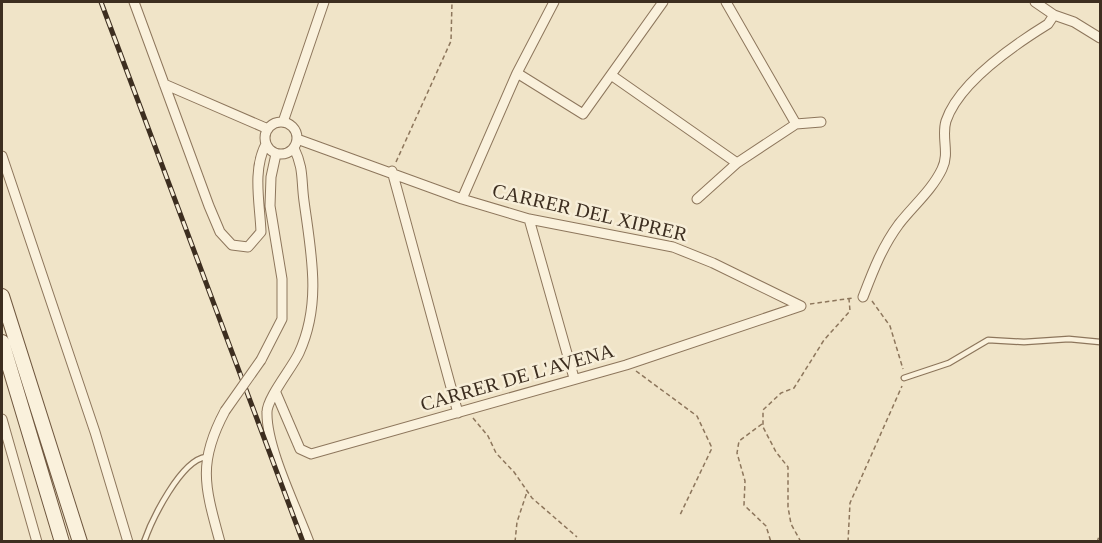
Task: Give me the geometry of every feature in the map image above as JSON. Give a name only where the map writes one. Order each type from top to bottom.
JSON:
[{"type":"main road","points":[[2,296],[80,542]]},
{"type":"main road","points":[[2,342],[62,542]]},
{"type":"street","points":[[134,2],[209,206],[220,232],[232,245],[248,247],[261,232],[258,172],[268,129],[275,123],[283,122],[295,130],[302,165],[302,190],[315,277],[311,320],[299,353],[266,409],[268,431],[309,542]]},
{"type":"street","points":[[283,122],[324,2]]},
{"type":"street","points":[[462,199],[517,73],[555,2]]},
{"type":"street","points":[[517,73],[584,114],[663,2]]},
{"type":"street","points":[[726,2],[796,124]]},
{"type":"street","points":[[1035,2],[1054,15],[1074,22],[1101,38]]},
{"type":"street","points":[[862,297],[882,249],[942,169],[947,150],[943,132],[948,117],[960,96],[972,82],[1048,24],[1054,15]]},
{"type":"street","points":[[611,75],[737,163]]},
{"type":"street","points":[[164,84],[268,129]]},
{"type":"street","points":[[697,199],[737,163],[796,124],[821,122]]},
{"type":"street","points":[[266,144],[276,154],[286,154],[296,143]]},
{"type":"street","name":"CARRER DEL XIPRER","points":[[296,143],[392,171],[462,199],[529,219],[673,247],[713,263],[801,306]]},
{"type":"street","points":[[220,542],[205,482],[206,457],[214,430],[261,360],[282,319],[282,279],[270,206],[276,154]]},
{"type":"street","points":[[2,156],[95,432],[128,542]]},
{"type":"street","points":[[392,171],[458,412]]},
{"type":"street","points":[[529,219],[574,378]]},
{"type":"street","name":"CARRER DE L'AVENA","points":[[276,393],[300,449],[310,454],[626,364],[801,306]]},
{"type":"street","points":[[2,419],[37,542]]},
{"type":"lane","points":[[904,378],[949,363],[988,340],[1024,342],[1069,339],[1101,342]]},
{"type":"lane","points":[[144,542],[152,520],[177,480],[198,458],[206,457]]},
{"type":"path","points":[[392,171],[451,41],[452,2]]},
{"type":"path","points":[[801,306],[862,297],[874,302],[890,326],[904,378],[850,503],[848,542]]},
{"type":"path","points":[[801,542],[791,524],[788,507],[788,467],[776,452],[763,423],[763,410],[781,393],[794,388],[824,340],[846,318],[850,311],[849,298]]},
{"type":"path","points":[[626,364],[697,416],[712,448],[680,515]]},
{"type":"path","points":[[469,409],[475,424],[488,436],[496,453],[527,491],[577,537]]},
{"type":"path","points":[[763,423],[758,430],[746,434],[740,441],[737,453],[745,481],[744,505],[766,526],[771,542]]},
{"type":"path","points":[[515,542],[517,522],[527,491]]},
{"type":"path","points":[[1097,542],[1101,534]]},
{"type":"railway","points":[[101,2],[303,542]]}]
